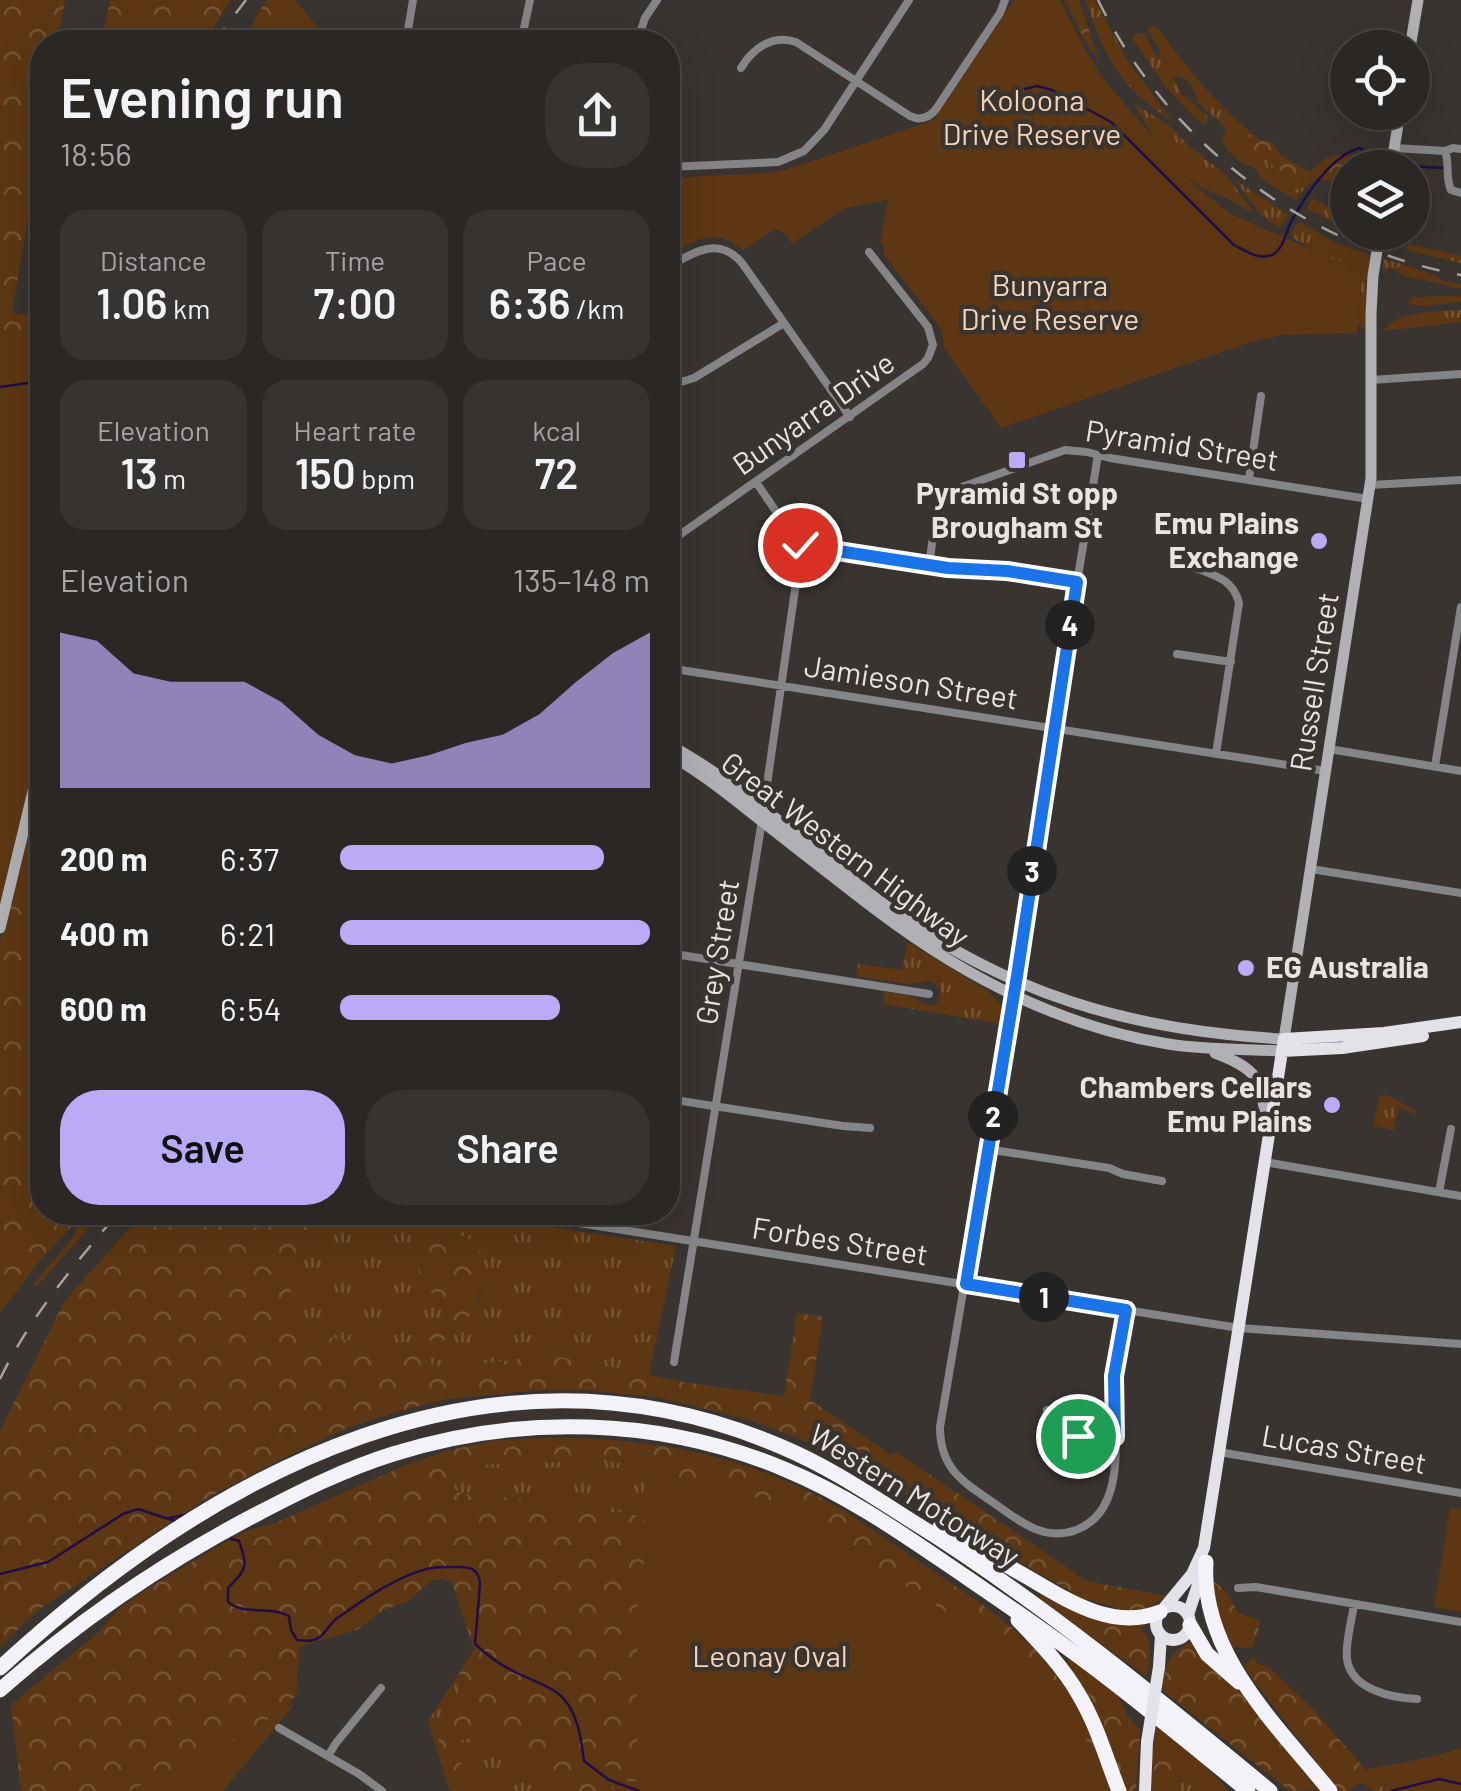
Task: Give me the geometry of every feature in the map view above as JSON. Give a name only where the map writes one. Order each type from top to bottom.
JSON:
[{"type":"highway","name":"Great Western Highway","points":[[1283,1045],[1342,1048],[1461,1026]]},
{"type":"highway","name":"Russell Street","points":[[1189,1620],[1205,1555],[1283,1045]]},
{"type":"highway","name":"Western Motorway","points":[[0,1668],[78,1600],[168,1535],[302,1460],[341,1443],[429,1416],[486,1406],[529,1402],[634,1406],[758,1438],[832,1471],[958,1551],[1109,1662],[1270,1791]]},
{"type":"highway","name":"Western Motorway","points":[[0,1690],[80,1624],[154,1572],[277,1504],[356,1468],[461,1437],[508,1430],[578,1426],[626,1429],[696,1441],[757,1458],[851,1501],[1101,1672],[1248,1791]]},
{"type":"highway","points":[[758,1438],[781,1440],[840,1468],[1087,1609],[1134,1618],[1177,1606],[1207,1654],[1249,1691]]},
{"type":"highway","name":"Russell Street","points":[[1162,1610],[1205,1555]]},
{"type":"highway","points":[[1205,1555],[1205,1591],[1221,1642],[1249,1691],[1328,1788]]},
{"type":"highway","points":[[977,1584],[1034,1638],[1073,1685],[1092,1720],[1119,1791]]},
{"type":"highway","points":[[1162,1610],[1156,1624],[1167,1637]]},
{"type":"highway","points":[[1167,1637],[1184,1636],[1189,1620]]},
{"type":"highway","points":[[1145,1791],[1147,1742],[1167,1637]]},
{"type":"main road","points":[[1413,30],[1418,0]]},
{"type":"main road","points":[[1394,148],[1397,130]]},
{"type":"main road","name":"Russell Street","points":[[1283,1045],[1369,492],[1372,289],[1377,250]]},
{"type":"main road","name":"Great Western Highway","points":[[680,751],[710,770],[762,815]]},
{"type":"main road","name":"Great Western Highway","points":[[680,762],[762,815],[920,929],[1014,988],[1092,1026],[1202,1048],[1283,1045]]},
{"type":"main road","points":[[0,928],[30,804]]},
{"type":"main road","name":"Great Western Highway","points":[[1014,988],[1122,1018],[1283,1045]]},
{"type":"main road","name":"Russell Street","points":[[1202,1048],[1240,1062],[1255,1076],[1262,1090],[1269,1137]]},
{"type":"street","points":[[408,30],[413,0]]},
{"type":"street","points":[[524,30],[530,0]]},
{"type":"street","points":[[641,30],[657,0]]},
{"type":"street","points":[[680,166],[778,162],[796,156],[818,138],[909,0]]},
{"type":"street","points":[[741,68],[748,56],[769,41],[786,38],[910,116],[930,116],[1005,0]]},
{"type":"street","points":[[1394,148],[1447,156]]},
{"type":"street","points":[[1461,149],[1453,148],[1447,156],[1450,190],[1461,193]]},
{"type":"street","points":[[680,261],[704,249],[716,248],[728,251],[742,263],[850,417]]},
{"type":"street","name":"Bunyarra Drive","points":[[680,535],[926,361],[933,345],[928,327],[869,252]]},
{"type":"street","points":[[680,382],[694,378],[784,322]]},
{"type":"street","points":[[1371,380],[1461,374]]},
{"type":"street","points":[[1248,480],[1260,396]]},
{"type":"street","name":"Pyramid Street","points":[[929,565],[939,509],[956,490],[1058,452],[1072,450],[1248,480],[1369,492],[1461,480]]},
{"type":"street","points":[[1098,455],[941,1420],[941,1443],[947,1462],[962,1481],[1032,1529],[1051,1534],[1070,1532],[1095,1520],[1104,1509],[1115,1462],[1114,1376],[1126,1310]]},
{"type":"street","points":[[756,482],[802,548],[1077,582]]},
{"type":"street","name":"Grey Street","points":[[674,1362],[802,548]]},
{"type":"street","points":[[1193,567],[1227,581],[1238,597],[1216,754]]},
{"type":"street","points":[[1435,766],[1461,607]]},
{"type":"street","points":[[1177,654],[1231,662]]},
{"type":"street","points":[[1450,666],[1461,668]]},
{"type":"street","name":"Jamieson Street","points":[[680,670],[1326,771]]},
{"type":"street","points":[[1330,748],[1461,771]]},
{"type":"street","points":[[1312,869],[1461,893]]},
{"type":"street","points":[[680,955],[929,994]]},
{"type":"street","points":[[680,1100],[870,1128]]},
{"type":"street","points":[[1438,1192],[1450,1129]]},
{"type":"street","points":[[988,1148],[1162,1181]]},
{"type":"street","points":[[1265,1162],[1461,1196]]},
{"type":"street","name":"Forbes Street","points":[[590,1225],[1239,1328],[1461,1344]]},
{"type":"street","points":[[1047,1410],[1078,1436],[1115,1437]]},
{"type":"street","name":"Lucas Street","points":[[1219,1452],[1461,1494]]},
{"type":"street","points":[[1095,1520],[1104,1527]]},
{"type":"street","points":[[1238,1588],[1256,1587],[1461,1622]]},
{"type":"street","points":[[1354,1604],[1347,1655],[1352,1672],[1381,1693],[1418,1699]]},
{"type":"street","points":[[328,1756],[381,1688]]},
{"type":"street","points":[[279,1728],[382,1791]]},
{"type":"street","points":[[365,1791],[372,1782]]},
{"type":"green space","points":[[0,0],[65,0],[60,30],[30,30],[30,204],[12,313],[30,315],[30,688],[0,629]]},
{"type":"green space","points":[[110,0],[231,0],[212,30],[104,30]]},
{"type":"green space","points":[[268,0],[295,0],[320,30],[250,30]]},
{"type":"green space","points":[[284,0],[295,0],[320,30],[259,30]]},
{"type":"green space","points":[[1014,0],[1060,0],[1103,79],[1206,195],[1233,215],[1333,259],[1363,265],[1357,333],[1283,335],[1251,342],[1001,428],[944,348],[937,323],[884,255],[880,242],[888,200],[845,208],[792,244],[785,233],[775,229],[744,250],[715,237],[680,249],[680,177],[786,170],[934,120]]},
{"type":"green space","points":[[1065,0],[1079,0],[1099,61],[1084,39]]},
{"type":"green space","points":[[1085,0],[1095,0],[1127,60],[1172,121],[1138,95],[1116,69]]},
{"type":"green space","points":[[1151,26],[1159,29],[1228,112],[1312,179],[1296,200],[1229,152],[1222,137],[1226,130],[1198,103],[1191,84],[1173,77],[1182,95],[1205,113],[1206,124],[1199,122],[1166,87],[1132,38],[1135,33],[1145,34],[1157,58],[1160,57],[1148,30]]},
{"type":"green space","points":[[1134,103],[1172,128],[1225,174],[1252,213],[1189,179],[1152,135]]},
{"type":"green space","points":[[1233,126],[1239,126],[1250,138],[1273,143],[1280,155],[1310,172],[1330,157],[1330,180],[1318,178],[1301,189],[1290,189],[1286,175],[1260,151],[1233,149],[1229,143]]},
{"type":"green space","points":[[1234,179],[1288,215],[1280,228],[1262,216]]},
{"type":"green space","points":[[1312,198],[1330,207],[1330,220],[1307,209]]},
{"type":"green space","points":[[1299,222],[1330,239],[1330,250],[1356,250],[1370,255],[1365,331],[1358,323],[1363,265],[1318,252],[1293,238],[1291,232]]},
{"type":"green space","points":[[1430,249],[1461,256],[1461,263],[1406,250]]},
{"type":"green space","points":[[1383,258],[1461,284],[1461,288],[1405,276],[1390,268],[1383,274]]},
{"type":"green space","points":[[1461,296],[1461,302],[1408,304],[1413,297]]},
{"type":"green space","points":[[1461,310],[1461,322],[1383,331],[1408,316]]},
{"type":"green space","points":[[0,344],[30,354],[30,870],[0,914]]},
{"type":"green space","points":[[30,831],[30,1225],[73,1225],[0,1313],[0,942]]},
{"type":"green space","points":[[907,942],[988,991],[1004,1008],[1001,1024],[883,1004],[884,992],[931,1005],[938,1002],[940,988],[932,981],[908,984],[856,976],[858,964],[902,970]]},
{"type":"green space","points":[[1387,1095],[1416,1111],[1414,1114],[1398,1110],[1394,1130],[1373,1126],[1379,1096]]},
{"type":"green space","points":[[78,1225],[90,1225],[37,1286],[33,1285]]},
{"type":"green space","points":[[132,1225],[310,1225],[291,1291],[303,1322],[327,1337],[406,1350],[435,1366],[549,1355],[689,1383],[784,1396],[797,1313],[823,1317],[810,1400],[891,1455],[896,1452],[1087,1581],[1166,1596],[1146,1610],[1125,1610],[1081,1598],[863,1470],[798,1438],[746,1419],[661,1398],[588,1390],[540,1390],[447,1399],[347,1428],[207,1498],[34,1613],[0,1647],[0,1431],[64,1302]]},
{"type":"green space","points":[[310,1225],[537,1225],[676,1246],[649,1375],[549,1355],[435,1366],[405,1350],[327,1337],[303,1322],[291,1291]],"holes":[[[483,1264],[480,1296],[463,1326],[420,1332],[449,1323],[457,1307],[450,1298],[432,1294],[416,1268]]]},
{"type":"green space","points":[[448,1232],[471,1240],[482,1257],[483,1269],[470,1315],[460,1329],[440,1343],[421,1339],[419,1331],[449,1323],[457,1307],[449,1298],[432,1294],[416,1261],[426,1242]]},
{"type":"green space","points":[[538,1438],[649,1444],[722,1459],[792,1483],[864,1524],[1003,1620],[1032,1647],[1079,1710],[1111,1791],[1086,1791],[778,1504],[605,1460],[471,1465],[450,1475],[449,1485],[462,1494],[569,1502],[607,1500],[610,1512],[631,1513],[653,1526],[637,1593],[637,1727],[656,1791],[603,1766],[600,1780],[616,1791],[558,1791],[529,1772],[507,1747],[485,1735],[458,1741],[454,1761],[464,1764],[474,1791],[450,1791],[436,1745],[458,1696],[459,1674],[474,1650],[452,1583],[445,1579],[432,1580],[408,1601],[384,1610],[357,1630],[300,1646],[296,1695],[218,1791],[21,1791],[11,1705],[100,1631],[118,1609],[243,1532],[275,1523],[406,1465],[492,1441]]},
{"type":"green space","points":[[605,1460],[645,1468],[643,1520],[631,1513],[609,1512],[606,1500],[569,1502],[462,1494],[449,1485],[449,1475],[471,1465]]},
{"type":"green space","name":"Leonay Oval","points":[[645,1468],[778,1504],[971,1628],[1056,1701],[1084,1731],[1100,1791],[640,1791],[637,1593],[653,1526],[643,1520]]},
{"type":"green space","points":[[1450,1507],[1461,1509],[1461,1612],[1434,1607]]},
{"type":"green space","points":[[1212,1580],[1227,1592],[1238,1613],[1259,1620],[1252,1648],[1231,1647],[1217,1614]]},
{"type":"green space","points":[[1040,1593],[1084,1617],[1106,1622],[1144,1622],[1141,1632],[1146,1633],[1150,1649],[1147,1677],[1039,1598]]},
{"type":"green space","points":[[1190,1642],[1234,1681],[1320,1790],[1290,1791],[1162,1690],[1169,1661]]},
{"type":"green space","points":[[474,1650],[622,1791],[450,1791],[428,1721]]},
{"type":"green space","points":[[1254,1656],[1257,1663],[1267,1666],[1309,1705],[1366,1770],[1394,1764],[1461,1791],[1375,1791],[1361,1783],[1348,1791],[1339,1791],[1248,1673],[1245,1665]]},
{"type":"green space","points":[[1071,1658],[1118,1696],[1140,1730],[1136,1791],[1125,1791],[1065,1664]]},
{"type":"green space","points":[[296,1702],[223,1791],[128,1791],[214,1753]]},
{"type":"green space","points":[[1156,1725],[1229,1791],[1178,1791],[1182,1775],[1152,1755]]},
{"type":"green space","points":[[1461,1748],[1461,1791],[1386,1791],[1366,1770],[1435,1756]]},
{"type":"green space","points":[[1172,1754],[1181,1768],[1178,1791],[1152,1791],[1152,1755]]},
{"type":"green space","points":[[603,1765],[656,1791],[616,1791],[599,1780]]},
{"type":"waterway","points":[[1025,89],[1037,86],[1052,90],[1111,122],[1234,245],[1257,256],[1272,255],[1279,249],[1304,200],[1330,167]]},
{"type":"waterway","points":[[1356,150],[1363,150]]},
{"type":"waterway","points":[[1430,167],[1445,168]]},
{"type":"waterway","points":[[0,387],[30,383]]},
{"type":"waterway","points":[[0,1574],[48,1562],[123,1514],[138,1509],[175,1521]]},
{"type":"waterway","points":[[169,1518],[185,1515]]},
{"type":"waterway","points":[[231,1539],[239,1541],[244,1562],[242,1571],[228,1588],[228,1602],[242,1609],[289,1616],[297,1640],[317,1639],[336,1619],[416,1572],[443,1567],[474,1570],[480,1584],[475,1644],[504,1666],[559,1694],[576,1721],[584,1761],[609,1780],[639,1791]]},
{"type":"waterway","points":[[1391,1791],[1439,1779],[1461,1784]]},
{"type":"railway","points":[[223,30],[246,0]]},
{"type":"railway","points":[[1098,0],[1127,52],[1162,99],[1202,142],[1247,180],[1296,213],[1348,240],[1403,261],[1461,275]]},
{"type":"railway","points":[[0,1379],[39,1313],[108,1225]]},
{"type":"place","name":"Pyramid St opp Brougham St","points":[[1017,460]]},
{"type":"place","name":"Emu Plains Exchange","points":[[1319,541]]},
{"type":"place","name":"EG Australia","points":[[1246,968]]},
{"type":"place","name":"Chambers Cellars Emu Plains","points":[[1332,1105]]},
{"type":"route","points":[[800,545],[948,568],[1007,571],[1077,582],[966,1284],[1126,1310],[1114,1376],[1115,1437],[1078,1436]]},
{"type":"park label","name":"Koloona Drive Reserve","points":[[1032,118]]},
{"type":"park label","name":"Bunyarra Drive Reserve","points":[[1050,303]]}]
